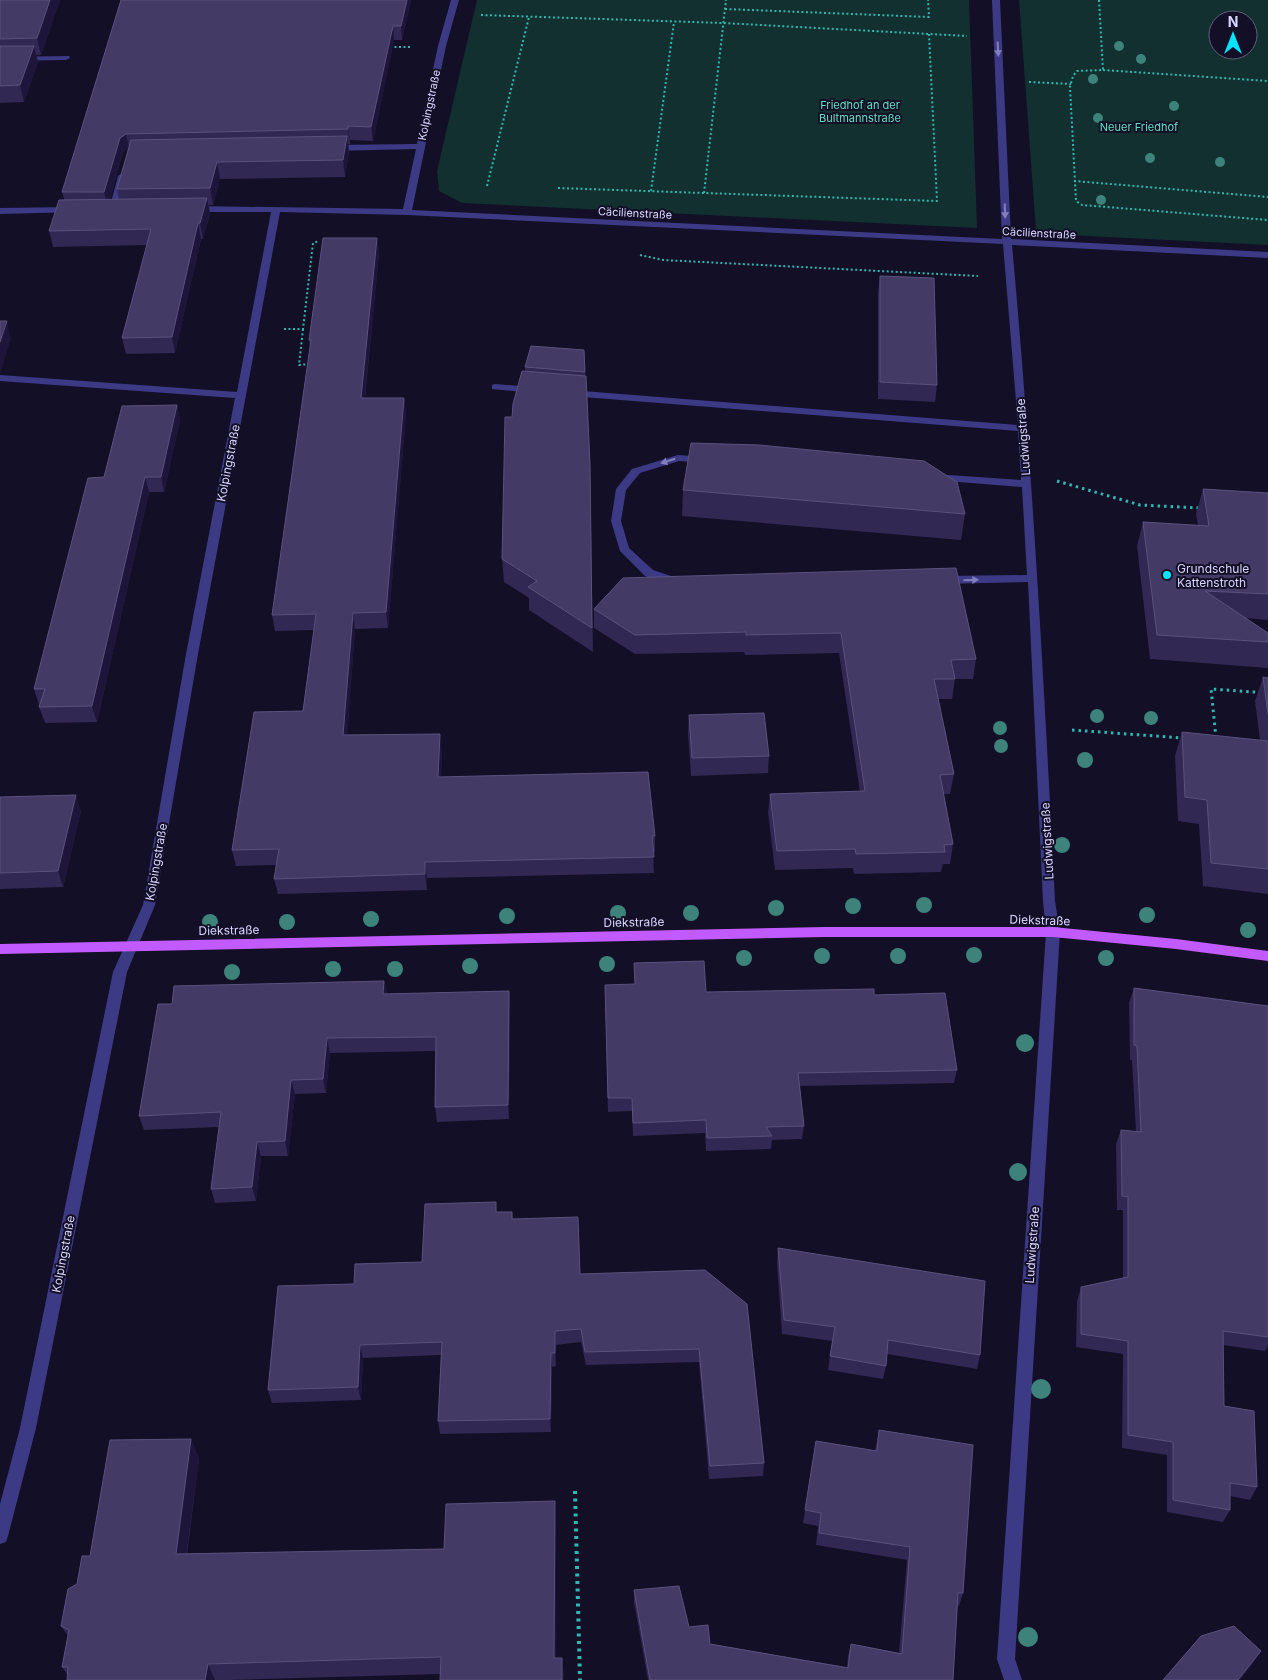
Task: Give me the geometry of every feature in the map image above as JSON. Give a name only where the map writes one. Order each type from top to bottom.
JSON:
[{"type":"main road","name":"Diekstraße","points":[[0,949],[816,932],[1053,932],[1176,944],[1268,956]]},
{"type":"street","name":"Kolpingstraße","points":[[407,212],[442,46],[455,0]]},
{"type":"street","name":"Ludwigstraße","points":[[996,0],[1007,243],[1026,472],[1049,901],[1053,932],[1006,1659],[1013,1680]]},
{"type":"street","points":[[0,59],[66,58]]},
{"type":"street","points":[[321,149],[420,146]]},
{"type":"street","points":[[103,210],[118,210],[126,163]]},
{"type":"street","name":"Kolpingstraße","points":[[0,1536],[28,1428],[120,972],[149,905],[192,654],[276,209]]},
{"type":"street","name":"Cäcilienstraße","points":[[180,210],[276,209],[407,212],[1268,255]]},
{"type":"street","points":[[0,211],[83,210]]},
{"type":"street","points":[[0,378],[241,395]]},
{"type":"street","points":[[495,387],[1023,428]]},
{"type":"street","points":[[686,584],[649,573],[624,550],[616,520],[620,490],[636,471],[644,468],[678,458],[716,461]]},
{"type":"street","points":[[926,476],[1026,484]]},
{"type":"street","points":[[934,580],[1033,578]]},
{"type":"path","points":[[704,193],[726,0]]},
{"type":"path","points":[[725,9],[929,17],[928,0]]},
{"type":"path","points":[[1099,0],[1103,70]]},
{"type":"path","points":[[451,13],[998,37]]},
{"type":"path","points":[[479,185],[487,186],[529,17]]},
{"type":"path","points":[[650,191],[674,22]]},
{"type":"path","points":[[554,188],[937,202],[929,34]]},
{"type":"path","points":[[383,47],[442,46]]},
{"type":"path","points":[[1268,81],[1103,70],[1077,71],[1073,76],[1071,84],[1076,201],[1082,205],[1268,220]]},
{"type":"path","points":[[1000,81],[1071,84]]},
{"type":"path","points":[[1074,181],[1268,197]]},
{"type":"path","points":[[314,364],[299,365],[313,243],[323,240]]},
{"type":"path","points":[[635,254],[663,260],[1011,278]]},
{"type":"path","points":[[253,329],[303,329]]},
{"type":"path","points":[[1026,472],[1140,505],[1209,508]]},
{"type":"path","points":[[1207,740],[1216,740],[1211,689],[1268,693]]},
{"type":"path","points":[[1041,728],[1187,738]]},
{"type":"path","points":[[575,1491],[580,1680]]},
{"type":"green space","name":"Friedhof an der Bultmannstraße","points":[[477,0],[969,0],[977,228],[462,203],[439,191],[437,171]]},
{"type":"green space","name":"Neuer Friedhof","points":[[1019,0],[1268,0],[1268,245],[1047,234],[1036,230]]},
{"type":"building","points":[[0,0],[50,0],[37,38],[0,39]]},
{"type":"building","points":[[121,0],[407,0],[401,26],[393,26],[371,127],[348,126],[348,129],[126,134],[120,138],[104,192],[62,192]]},
{"type":"building","points":[[0,46],[34,46],[20,85],[0,86]]},
{"type":"building","points":[[347,136],[343,160],[217,162],[210,188],[117,189],[131,140]]},
{"type":"building","points":[[207,198],[200,223],[198,223],[172,337],[122,338],[151,229],[49,231],[59,200]]},
{"type":"building","points":[[323,238],[377,238],[361,398],[404,398],[386,612],[353,613],[343,735],[440,734],[438,777],[648,772],[655,836],[652,836],[654,857],[425,862],[425,874],[274,879],[279,849],[232,850],[254,712],[303,711],[316,614],[272,615],[311,340],[309,340]]},
{"type":"building","points":[[880,276],[934,278],[937,385],[880,382]]},
{"type":"building","points":[[0,321],[7,321],[0,342]]},
{"type":"building","points":[[531,346],[584,350],[585,372],[525,367]]},
{"type":"building","points":[[522,371],[586,376],[590,464],[592,628],[528,587],[537,581],[502,559],[505,417],[512,417],[513,404]]},
{"type":"building","points":[[177,405],[161,477],[145,477],[92,706],[39,707],[45,689],[34,689],[88,478],[104,477],[122,406]]},
{"type":"building","points":[[691,443],[759,445],[924,461],[957,482],[965,514],[683,490]]},
{"type":"building","points":[[1203,489],[1268,493],[1268,594],[1205,591],[1268,633],[1268,642],[1157,635],[1143,522],[1209,526]]},
{"type":"building","points":[[956,568],[976,659],[951,660],[955,679],[934,679],[954,774],[940,775],[953,844],[944,845],[945,852],[856,854],[855,849],[777,851],[770,794],[865,791],[841,633],[746,635],[746,632],[635,635],[594,609],[623,578]]},
{"type":"building","points":[[1263,677],[1268,678],[1268,714]]},
{"type":"building","points":[[764,713],[769,756],[692,758],[689,715]]},
{"type":"building","points":[[1182,732],[1268,741],[1268,869],[1211,863],[1207,800],[1185,797]]},
{"type":"building","points":[[76,795],[58,871],[0,873],[0,797]]},
{"type":"building","points":[[704,961],[706,992],[874,989],[874,995],[945,993],[957,1070],[798,1073],[804,1126],[766,1127],[772,1136],[707,1138],[706,1120],[633,1123],[632,1098],[608,1098],[605,985],[635,984],[634,963]]},
{"type":"building","points":[[384,981],[383,994],[509,991],[508,1105],[435,1107],[436,1037],[327,1038],[323,1079],[291,1080],[285,1141],[257,1142],[252,1187],[211,1189],[221,1112],[139,1116],[158,1004],[172,1004],[174,986]]},
{"type":"building","points":[[1134,988],[1268,1006],[1268,1337],[1223,1331],[1224,1406],[1254,1411],[1257,1487],[1230,1483],[1230,1510],[1173,1500],[1173,1442],[1128,1435],[1128,1341],[1081,1334],[1081,1287],[1128,1277],[1128,1197],[1122,1196],[1121,1130],[1141,1132],[1137,1046],[1134,1045]]},
{"type":"building","points":[[496,1202],[496,1212],[512,1212],[512,1219],[578,1217],[580,1274],[705,1270],[747,1304],[764,1463],[710,1466],[699,1349],[585,1352],[581,1329],[555,1331],[555,1353],[551,1353],[550,1419],[438,1421],[442,1342],[360,1345],[358,1387],[268,1390],[278,1286],[354,1284],[355,1264],[422,1262],[425,1204]]},
{"type":"building","points":[[778,1248],[985,1281],[980,1355],[888,1340],[886,1366],[830,1356],[835,1327],[784,1320]]},
{"type":"building","points":[[879,1430],[973,1445],[963,1593],[958,1593],[953,1680],[650,1680],[634,1590],[679,1586],[689,1627],[708,1625],[710,1644],[848,1668],[851,1644],[902,1654],[910,1547],[819,1533],[821,1513],[805,1510],[816,1441],[877,1451]]},
{"type":"building","points":[[191,1439],[176,1554],[444,1549],[446,1504],[555,1501],[554,1658],[562,1658],[562,1680],[440,1680],[441,1657],[208,1664],[205,1680],[67,1680],[68,1667],[62,1667],[69,1630],[61,1626],[68,1589],[77,1584],[82,1556],[90,1556],[110,1440]]},
{"type":"building","points":[[1234,1626],[1261,1651],[1238,1680],[1163,1680],[1201,1636]]},
{"type":"place","name":"Grundschule Kattenstroth","points":[[1167,575]]}]
